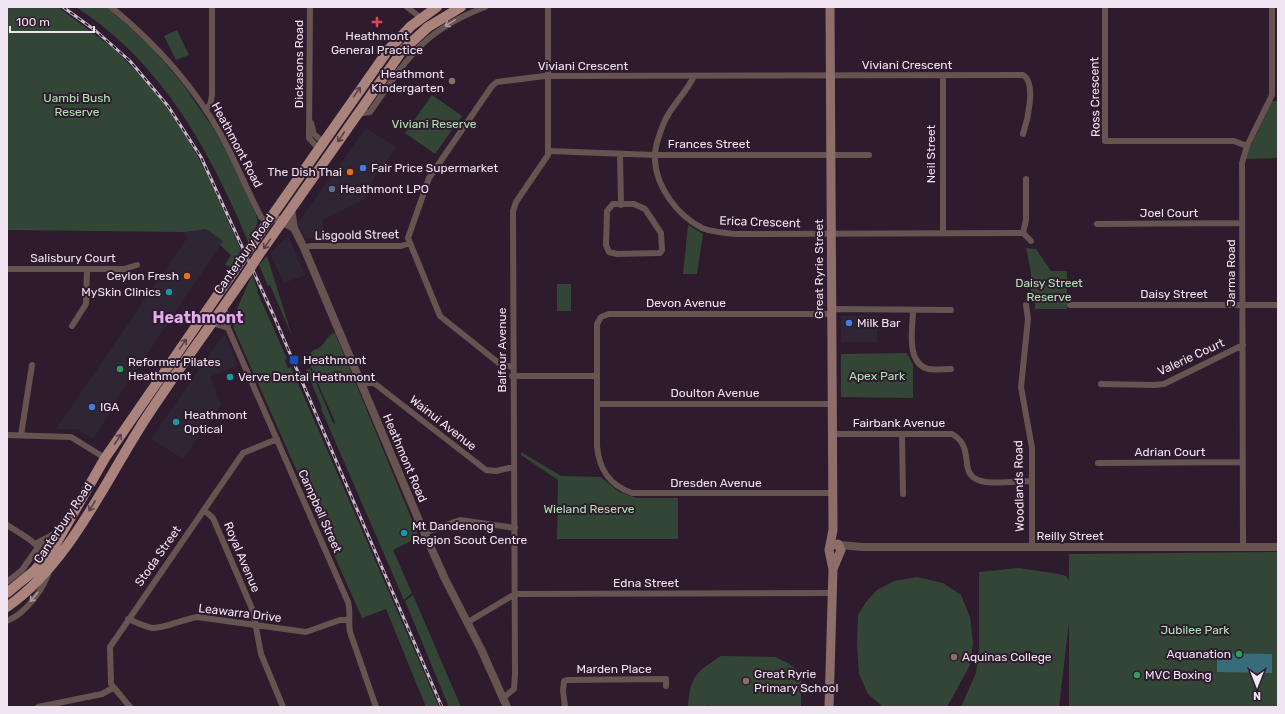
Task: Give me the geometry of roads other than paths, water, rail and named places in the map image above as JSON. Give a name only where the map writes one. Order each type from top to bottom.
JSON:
[{"type":"main road","name":"Canterbury Road","points":[[7,593],[48,562],[105,458],[320,145],[389,49],[421,18],[437,7]]},
{"type":"main road","name":"Canterbury Road","points":[[7,607],[27,592],[48,562],[79,526],[146,417],[280,225],[334,154],[357,114],[402,51],[428,27],[461,7]]},
{"type":"main road","name":"Great Ryrie Street","points":[[829,707],[831,593],[836,549],[833,530],[832,493],[830,7]]},
{"type":"main road","points":[[320,145],[334,154]]},
{"type":"main road","points":[[227,281],[235,280],[240,283]]},
{"type":"main road","points":[[164,373],[173,380]]},
{"type":"main road","points":[[105,458],[117,465]]},
{"type":"street","name":"Heathmont Road","points":[[111,7],[135,27],[169,62],[205,109],[234,159],[257,210],[269,219]]},
{"type":"street","points":[[205,109],[210,105],[212,95],[212,7]]},
{"type":"street","name":"Dickasons Road","points":[[310,7],[310,121],[312,136],[320,145]]},
{"type":"street","points":[[357,114],[370,112],[406,59],[425,41],[447,24],[485,7]]},
{"type":"street","name":"Balfour Avenue","points":[[503,698],[514,689],[516,594],[512,376],[513,209],[547,158],[548,7]]},
{"type":"street","name":"Ross Crescent","points":[[1105,7],[1105,142],[1234,141],[1247,146]]},
{"type":"street","name":"Jarma Road","points":[[1243,547],[1242,163],[1247,146],[1275,95],[1272,7]]},
{"type":"street","points":[[412,8],[421,18]]},
{"type":"street","name":"Viviani Crescent","points":[[512,367],[500,364],[440,316],[410,243],[409,233],[429,178],[492,86],[505,80],[548,76],[1025,75],[1028,81],[1030,103],[1023,134]]},
{"type":"street","name":"Erica Crescent","points":[[694,76],[689,88],[664,122],[655,155],[660,180],[671,200],[686,217],[702,227],[716,232],[735,234],[1023,233]]},
{"type":"street","name":"Neil Street","points":[[943,76],[943,233]]},
{"type":"street","name":"Frances Street","points":[[548,151],[655,155],[869,155]]},
{"type":"street","points":[[620,154],[621,204]]},
{"type":"street","points":[[1026,179],[1026,220],[1023,233],[1031,241]]},
{"type":"street","points":[[621,204],[638,206],[647,212],[661,233],[662,250],[660,253],[617,254],[608,250],[606,245],[607,211],[611,205],[621,204]]},
{"type":"street","points":[[292,209],[296,231]]},
{"type":"street","points":[[269,219],[296,231]]},
{"type":"street","name":"Joel Court","points":[[1097,224],[1242,223]]},
{"type":"street","name":"Heathmont Road","points":[[296,231],[424,533],[448,585],[468,622],[507,707]]},
{"type":"street","name":"Lisgoold Street","points":[[304,248],[310,246],[401,246],[410,243]]},
{"type":"street","name":"Salisbury Court","points":[[7,269],[124,269],[137,265]]},
{"type":"street","points":[[72,326],[86,304],[87,268]]},
{"type":"street","name":"Daisy Street","points":[[1070,305],[1278,305]]},
{"type":"street","name":"Campbell Street","points":[[224,306],[228,328],[348,602],[350,612],[350,632],[376,707]]},
{"type":"street","name":"Woodlands Road","points":[[1026,306],[1028,319],[1021,387],[1032,448],[1032,548]]},
{"type":"street","points":[[913,310],[913,354],[917,363],[930,369],[950,369]]},
{"type":"street","points":[[831,312],[951,310]]},
{"type":"street","name":"Devon Avenue","points":[[597,376],[597,324],[598,319],[604,315],[831,312]]},
{"type":"street","points":[[212,323],[228,328]]},
{"type":"street","name":"Valerie Court","points":[[1100,384],[1164,384],[1243,345]]},
{"type":"street","points":[[21,435],[32,365]]},
{"type":"street","points":[[512,376],[597,376],[598,404]]},
{"type":"street","name":"Wainui Avenue","points":[[361,385],[374,383],[486,470],[496,471],[514,467]]},
{"type":"street","name":"Doulton Avenue","points":[[598,404],[832,404]]},
{"type":"street","name":"Dresden Avenue","points":[[598,404],[597,446],[600,465],[616,486],[640,494],[832,493]]},
{"type":"street","name":"Fairbank Avenue","points":[[832,434],[952,434],[962,441],[965,448],[967,468],[975,478],[988,482],[1031,481]]},
{"type":"street","points":[[7,435],[71,437],[105,458]]},
{"type":"street","points":[[902,435],[903,494]]},
{"type":"street","name":"Stoda Street","points":[[113,688],[110,680],[110,647],[128,619],[243,453],[277,439]]},
{"type":"street","name":"Adrian Court","points":[[1098,463],[1243,462]]},
{"type":"street","name":"Royal Avenue","points":[[204,510],[213,518],[253,611],[261,654],[283,707]]},
{"type":"street","points":[[424,533],[460,520],[515,528]]},
{"type":"street","points":[[7,525],[37,544],[48,562],[46,581],[33,600],[7,621]]},
{"type":"street","points":[[37,544],[67,527]]},
{"type":"street","name":"Canterbury Road","points":[[7,582],[22,570],[37,544]]},
{"type":"street","name":"Reilly Street","points":[[836,549],[862,547],[1278,547]]},
{"type":"street","name":"Edna Street","points":[[516,594],[831,593]]},
{"type":"street","points":[[468,622],[516,594]]},
{"type":"street","name":"Leawarra Drive","points":[[128,619],[153,628],[162,627],[183,619],[197,617],[306,632],[340,620],[349,620]]},
{"type":"street","name":"Marden Place","points":[[566,707],[563,691],[564,681],[666,680]]},
{"type":"street","points":[[38,707],[102,694],[113,688],[130,707]]},
{"type":"water","points":[[1217,653],[1272,654],[1272,673],[1217,672]]},
{"type":"railway","points":[[63,7],[96,31],[130,61],[168,106],[201,157],[273,314],[442,707]]},
{"type":"place","name":"Heathmont General Practice","points":[[377,22]]},
{"type":"place","name":"Heathmont Kindergarten","points":[[452,81]]},
{"type":"place","name":"Fair Price Supermarket","points":[[363,168]]},
{"type":"place","name":"The Dish Thai","points":[[350,172]]},
{"type":"place","name":"Heathmont LPO","points":[[332,189]]},
{"type":"place","name":"Ceylon Fresh","points":[[187,276]]},
{"type":"place","name":"MySkin Clinics","points":[[169,292]]},
{"type":"place","name":"Milk Bar","points":[[849,323]]},
{"type":"place","name":"Heathmont","points":[[294,360]]},
{"type":"place","name":"Reformer Pilates Heathmont","points":[[120,369]]},
{"type":"place","name":"Verve Dental Heathmont","points":[[230,377]]},
{"type":"place","name":"IGA","points":[[92,407]]},
{"type":"place","name":"Heathmont Optical","points":[[176,422]]},
{"type":"place","name":"Mt Dandenong Region Scout Centre","points":[[404,533]]},
{"type":"place","name":"Aquanation","points":[[1239,654]]},
{"type":"place","name":"Aquinas College","points":[[954,657]]},
{"type":"place","name":"MVC Boxing","points":[[1137,675]]},
{"type":"place","name":"Great Ryrie Primary School","points":[[746,681]]},
{"type":"district","name":"Heathmont","points":[[198,317]]},
{"type":"park label","name":"Uambi Bush Reserve","points":[[77,105]]},
{"type":"park label","name":"Viviani Reserve","points":[[434,124]]},
{"type":"park label","name":"Daisy Street Reserve","points":[[1049,290]]},
{"type":"park label","name":"Apex Park","points":[[877,376]]},
{"type":"park label","name":"Wieland Reserve","points":[[589,509]]},
{"type":"park label","name":"Jubilee Park","points":[[1195,630]]}]
